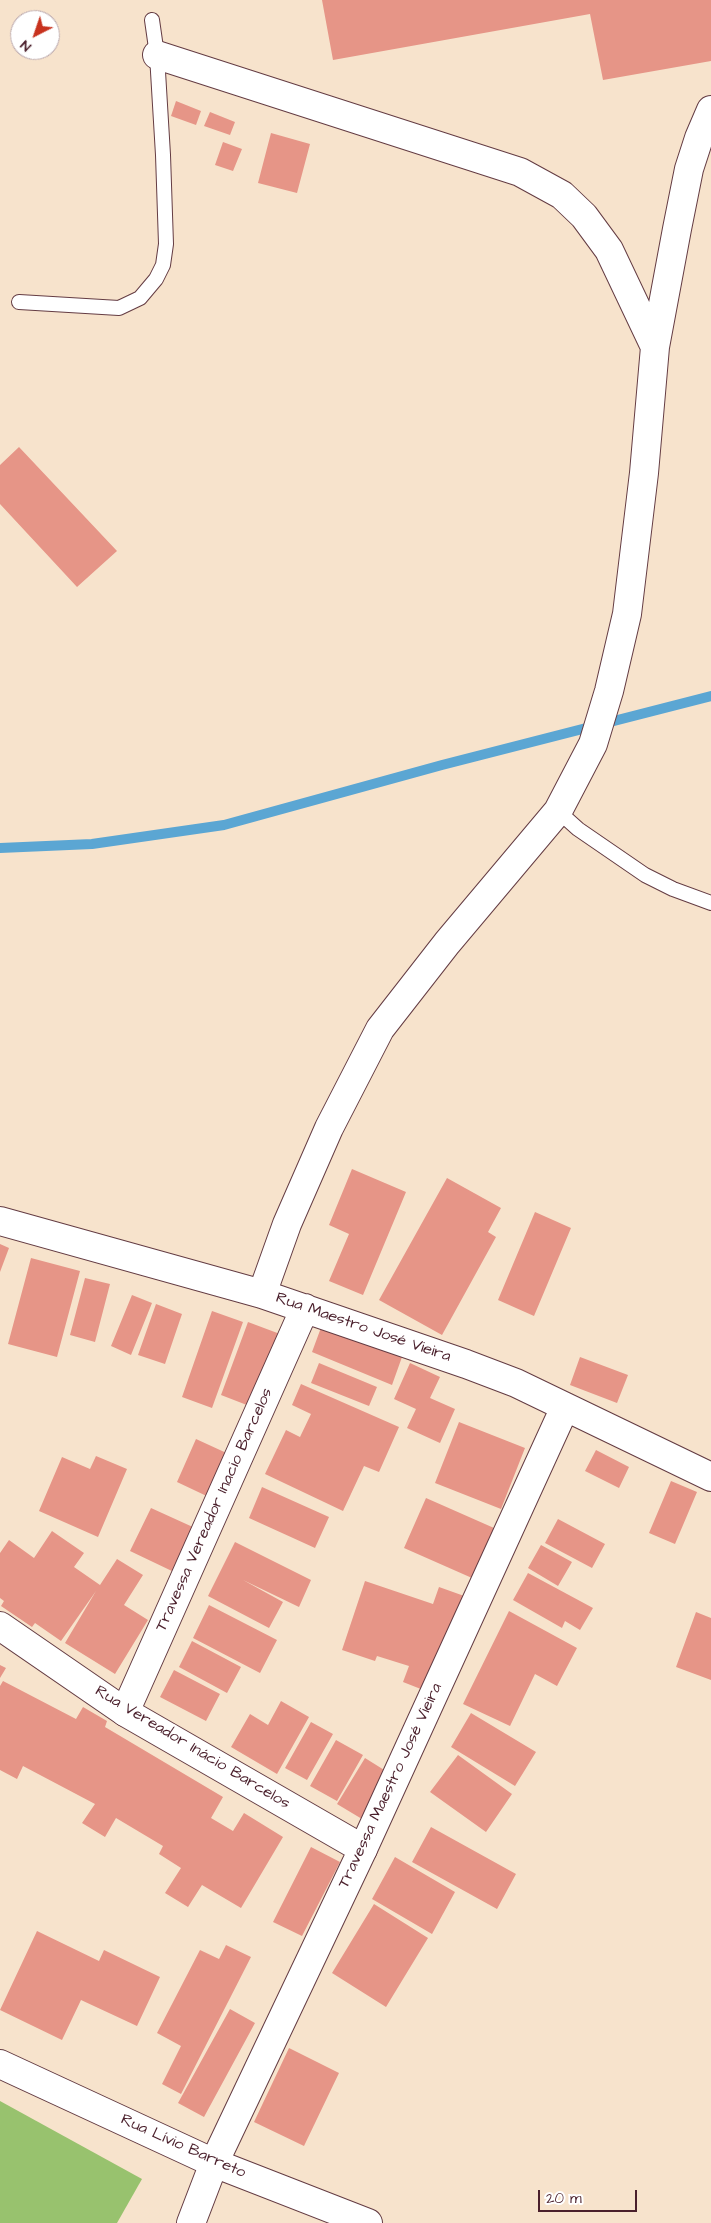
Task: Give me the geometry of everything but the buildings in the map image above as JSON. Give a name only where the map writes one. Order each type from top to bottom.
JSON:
[{"type":"street","points":[[157,55],[520,172],[562,194],[584,216],[610,250],[655,347]]},
{"type":"street","points":[[262,1294],[287,1224],[329,1128],[380,1029],[447,943],[558,811],[593,744],[609,691],[627,614],[644,473],[655,347],[689,169],[711,110]]},
{"type":"street","name":"Rua Maestro José Vieira","points":[[0,1221],[262,1294],[474,1367],[516,1383],[711,1477]]},
{"type":"street","name":"Travessa Vereador Inacio Barcelos","points":[[125,1712],[305,1308]]},
{"type":"street","name":"Travessa Maestro José Vieira","points":[[191,2223],[214,2163],[363,1849],[565,1407]]},
{"type":"street","name":"Rua Vereador Inácio Barcelos","points":[[0,1626],[125,1712],[363,1849]]},
{"type":"street","name":"Rua Lívio Barreto","points":[[0,2064],[214,2163],[368,2223]]},
{"type":"lane","points":[[18,302],[119,308],[140,298],[156,279],[163,265],[166,244],[157,55],[152,20]]},
{"type":"lane","points":[[558,811],[578,829],[645,875],[673,889],[711,904]]},
{"type":"green space","points":[[0,2101],[142,2179],[117,2223],[0,2223]]},
{"type":"waterway","points":[[0,848],[92,844],[224,825],[442,765],[711,696]]}]
